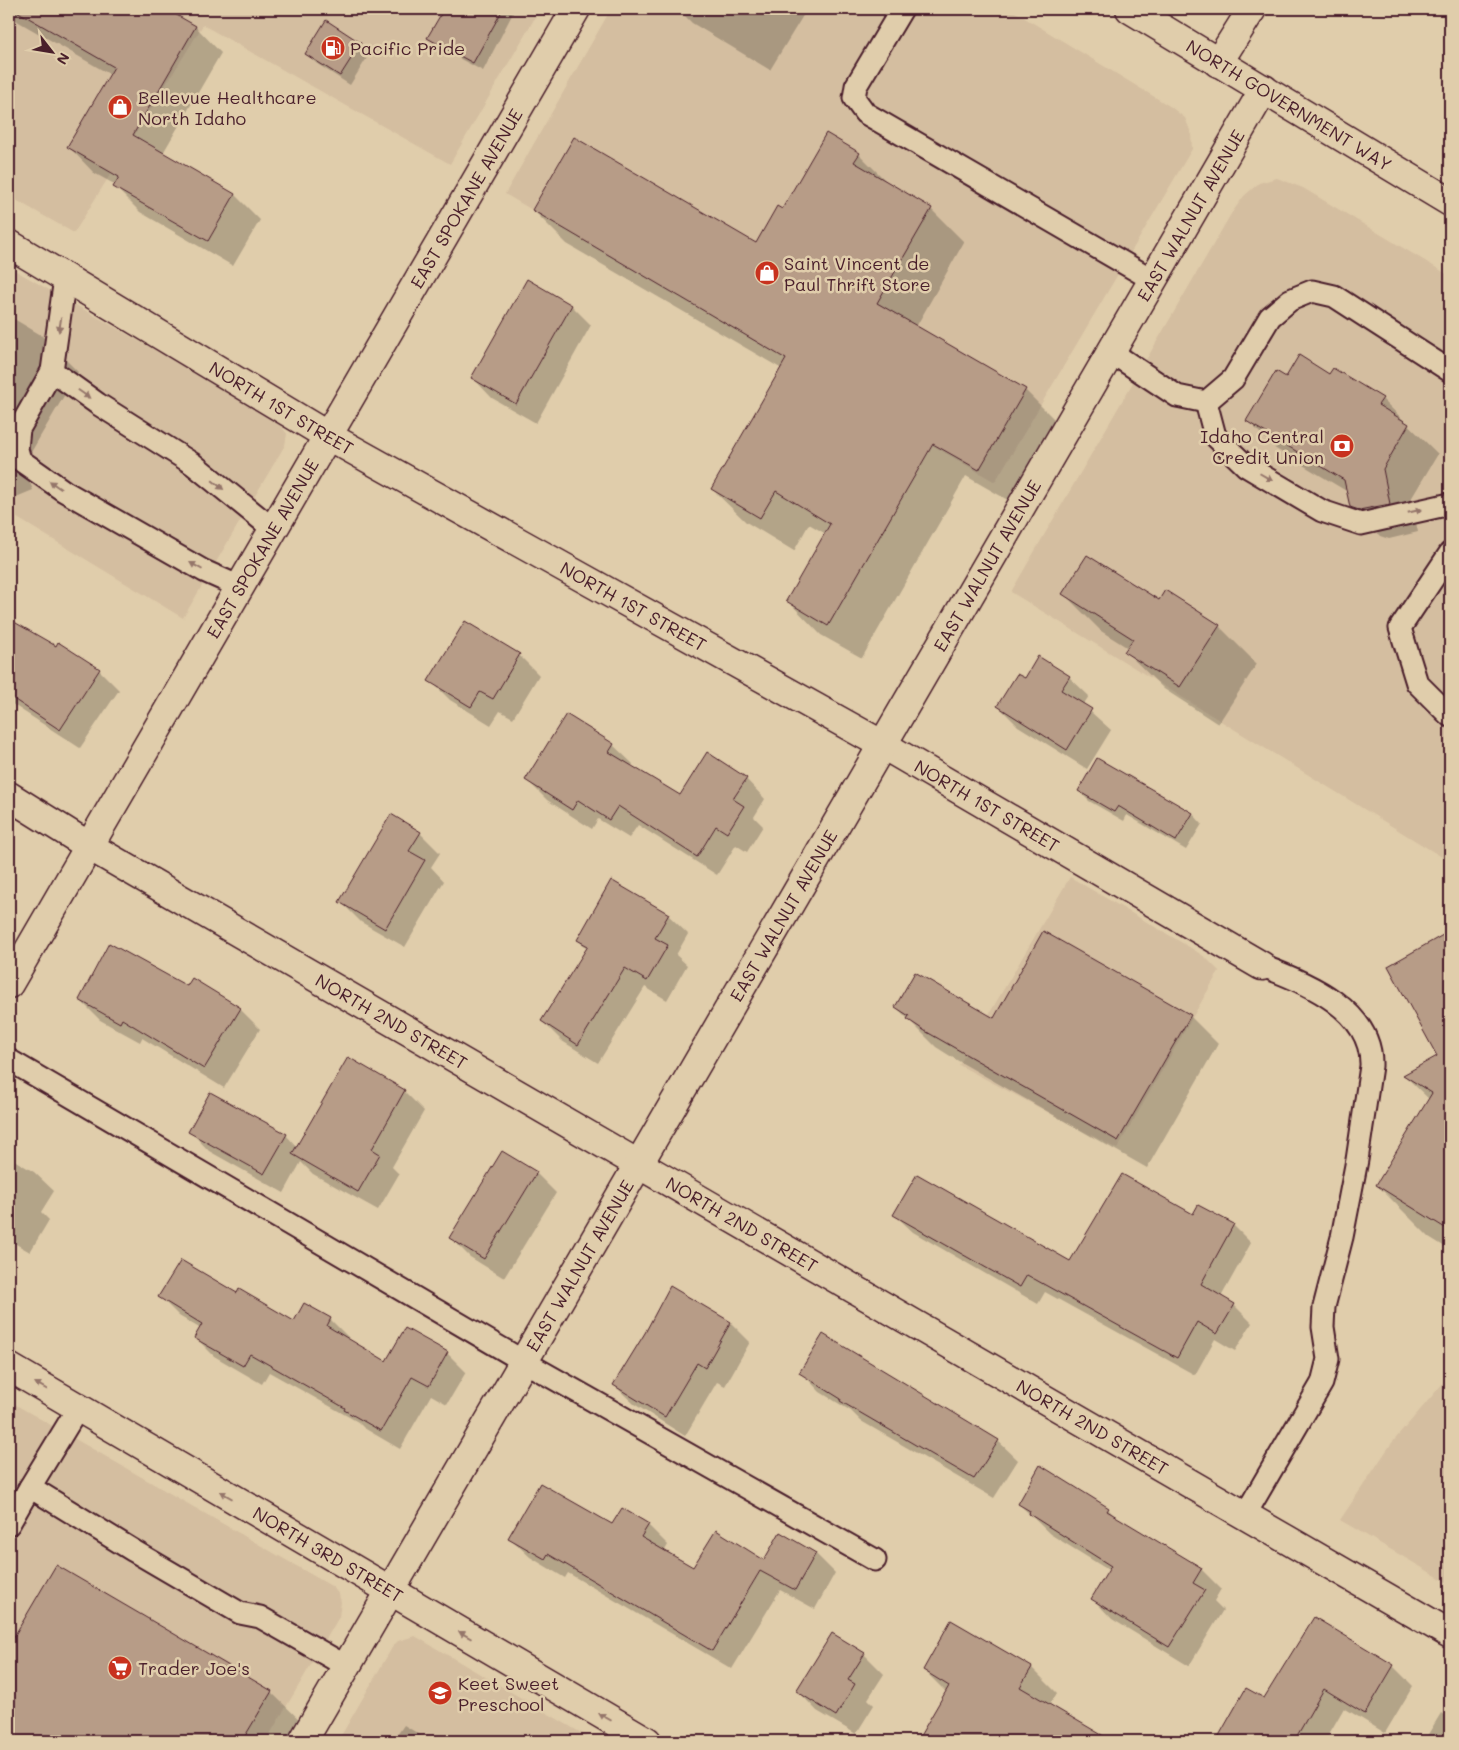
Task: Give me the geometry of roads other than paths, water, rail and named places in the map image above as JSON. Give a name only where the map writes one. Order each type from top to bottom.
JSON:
[{"type":"street","name":"EAST SPOKANE AVENUE","points":[[9,984],[576,9]]},
{"type":"street","name":"NORTH GOVERNMENT WAY","points":[[1130,9],[1450,202]]},
{"type":"street","points":[[1218,63],[1252,9]]},
{"type":"street","name":"EAST WALNUT AVENUE","points":[[303,1741],[1264,89]]},
{"type":"street","name":"NORTH 1ST STREET","points":[[9,244],[328,436],[883,745],[1262,966]]},
{"type":"street","name":"NORTH 2ND STREET","points":[[9,796],[89,846],[1450,1634]]},
{"type":"street","name":"NORTH 3RD STREET","points":[[9,1368],[647,1741]]},
{"type":"lane","points":[[902,9],[856,86],[854,98],[865,113],[1152,280]]},
{"type":"lane","points":[[65,278],[52,371],[19,428],[17,449],[20,460],[64,491],[204,570],[240,587]]},
{"type":"lane","points":[[1206,402],[1233,379],[1270,317],[1290,300],[1312,291],[1334,296],[1450,371]]},
{"type":"lane","points":[[1111,352],[1177,396],[1206,402]]},
{"type":"lane","points":[[52,371],[98,404],[193,464],[274,529]]},
{"type":"lane","points":[[1206,402],[1215,436],[1246,466],[1322,511],[1361,524],[1450,504]]},
{"type":"lane","points":[[1450,552],[1400,628],[1417,683],[1450,716]]},
{"type":"lane","points":[[1245,1515],[1322,1383],[1328,1359],[1323,1327],[1324,1307],[1342,1237],[1357,1160],[1371,1066],[1371,1055],[1366,1036],[1355,1021],[1317,990],[1289,975],[1262,966]]},
{"type":"lane","points":[[9,1060],[524,1361],[875,1560]]},
{"type":"lane","points":[[9,1524],[78,1408]]},
{"type":"lane","points":[[30,1486],[134,1551],[240,1613],[260,1617],[346,1666]]},
{"type":"place","name":"Pacific Pride","points":[[333,48]]},
{"type":"place","name":"Bellevue Healthcare North Idaho","points":[[120,107]]},
{"type":"place","name":"Saint Vincent de Paul Thrift Store","points":[[767,273]]},
{"type":"place","name":"Idaho Central Credit Union","points":[[1342,446]]},
{"type":"place","name":"Trader Joe's","points":[[120,1668]]},
{"type":"place","name":"Keet Sweet Preschool","points":[[440,1693]]}]
